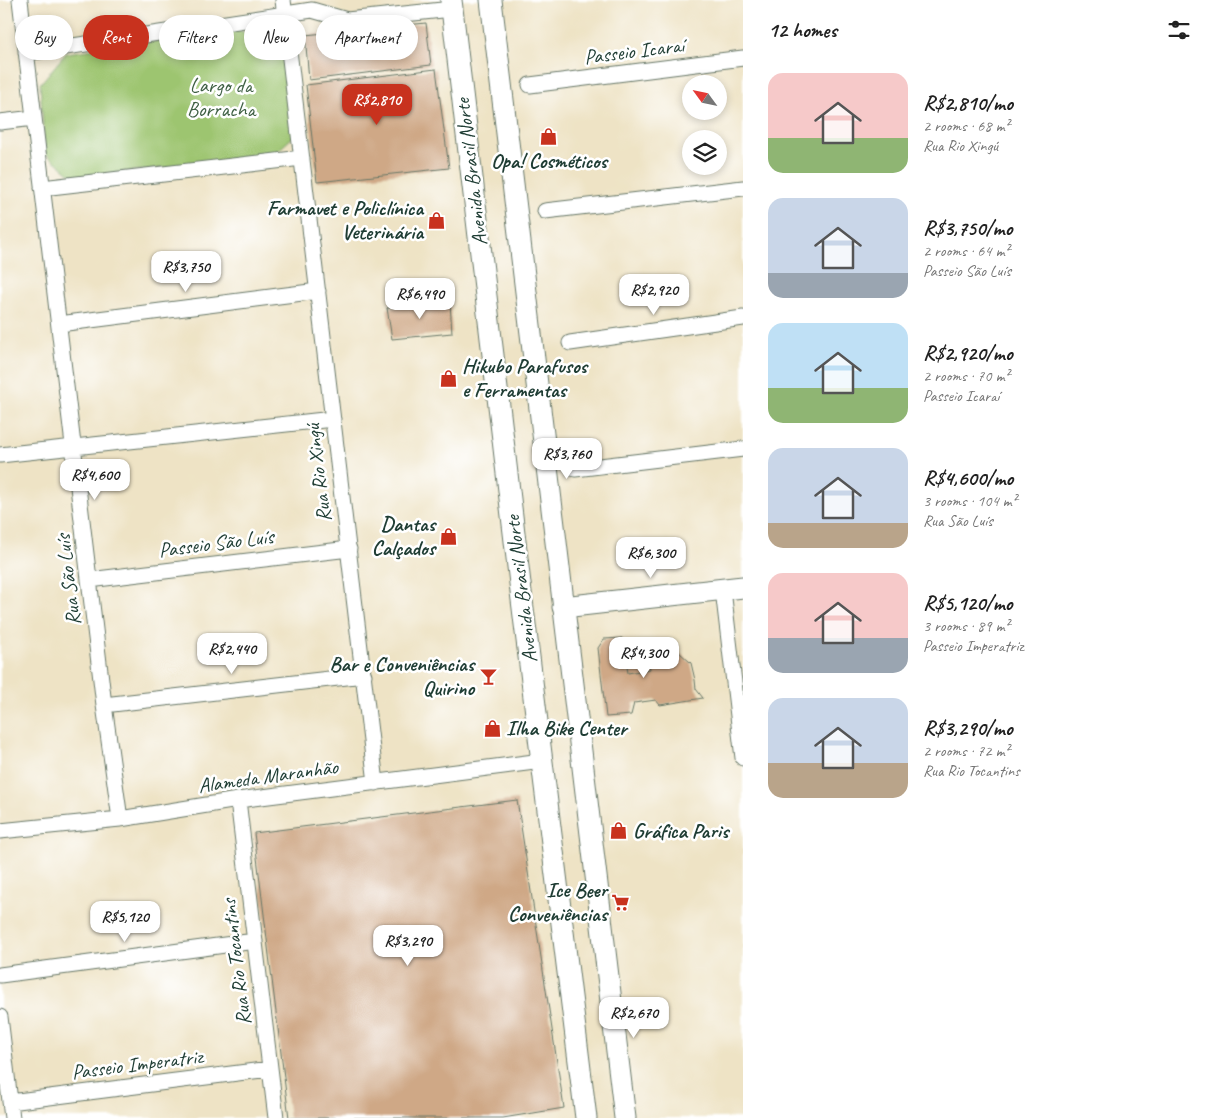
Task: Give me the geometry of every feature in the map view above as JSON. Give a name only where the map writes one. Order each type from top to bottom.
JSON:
[{"type":"main road","name":"Avenida Brasil Norte","points":[[491,0],[625,1118]]},
{"type":"main road","name":"Avenida Brasil Norte","points":[[452,4],[586,1118]]},
{"type":"main road","points":[[563,607],[733,589]]},
{"type":"street","name":"Rua São Luís","points":[[20,0],[22,15]]},
{"type":"street","points":[[73,45],[284,7],[316,5],[347,20],[452,4]]},
{"type":"street","name":"Rua Rio Xingú","points":[[284,7],[376,783]]},
{"type":"street","name":"Passeio Icaraí","points":[[530,85],[743,58]]},
{"type":"street","name":"Rua São Luís","points":[[27,60],[104,705],[120,818]]},
{"type":"street","points":[[0,122],[34,118]]},
{"type":"street","points":[[42,188],[302,158]]},
{"type":"street","points":[[545,211],[743,188]]},
{"type":"street","points":[[58,324],[318,291]]},
{"type":"street","points":[[570,343],[743,318]]},
{"type":"street","points":[[0,456],[333,419]]},
{"type":"street","points":[[575,469],[743,449]]},
{"type":"street","name":"Passeio São Luís","points":[[89,580],[349,550]]},
{"type":"street","points":[[733,589],[743,758]]},
{"type":"street","points":[[104,705],[364,675]]},
{"type":"street","name":"Alameda Maranhão","points":[[0,831],[120,818],[238,800],[542,761]]},
{"type":"street","name":"Rua Rio Tocantins","points":[[238,800],[276,1118]]},
{"type":"street","points":[[0,975],[255,941]]},
{"type":"street","points":[[0,1016],[12,1118]]},
{"type":"street","name":"Passeio Imperatriz","points":[[10,1102],[270,1069]]},
{"type":"green space","name":"Largo da Borracha","points":[[234,30],[244,32],[244,60],[283,60],[295,135],[271,157],[74,177],[45,153],[40,84],[60,60],[73,60],[73,52],[83,51],[83,60],[149,60],[149,42],[159,40],[159,60],[234,60]]},
{"type":"building","points":[[426,23],[431,65],[309,80],[306,35],[316,34],[316,60],[418,60],[418,24]]},
{"type":"building","points":[[436,69],[449,168],[317,182],[306,85]]},
{"type":"building","points":[[450,302],[452,333],[392,339],[387,308]]},
{"type":"building","points":[[622,638],[628,673],[650,669],[647,651],[679,652],[691,663],[696,689],[703,698],[660,705],[656,700],[634,703],[631,715],[606,717],[598,648],[604,639]]},
{"type":"building","points":[[517,800],[564,1108],[503,1118],[289,1118],[254,833]]},
{"type":"place","name":"Opa! Cosméticos","points":[[549,136]]},
{"type":"place","name":"Farmavet e Policlínica Veterinária","points":[[437,220]]},
{"type":"place","name":"Hikubo Parafusos e Ferramentas","points":[[448,378]]},
{"type":"place","name":"Dantas Calçados","points":[[449,536]]},
{"type":"place","name":"Bar e Conveniências Quirino","points":[[488,676]]},
{"type":"place","name":"Ilha Bike Center","points":[[492,728]]},
{"type":"place","name":"Gráfica Paris","points":[[619,831]]},
{"type":"place","name":"Ice Beer Conveniências","points":[[621,902]]}]
